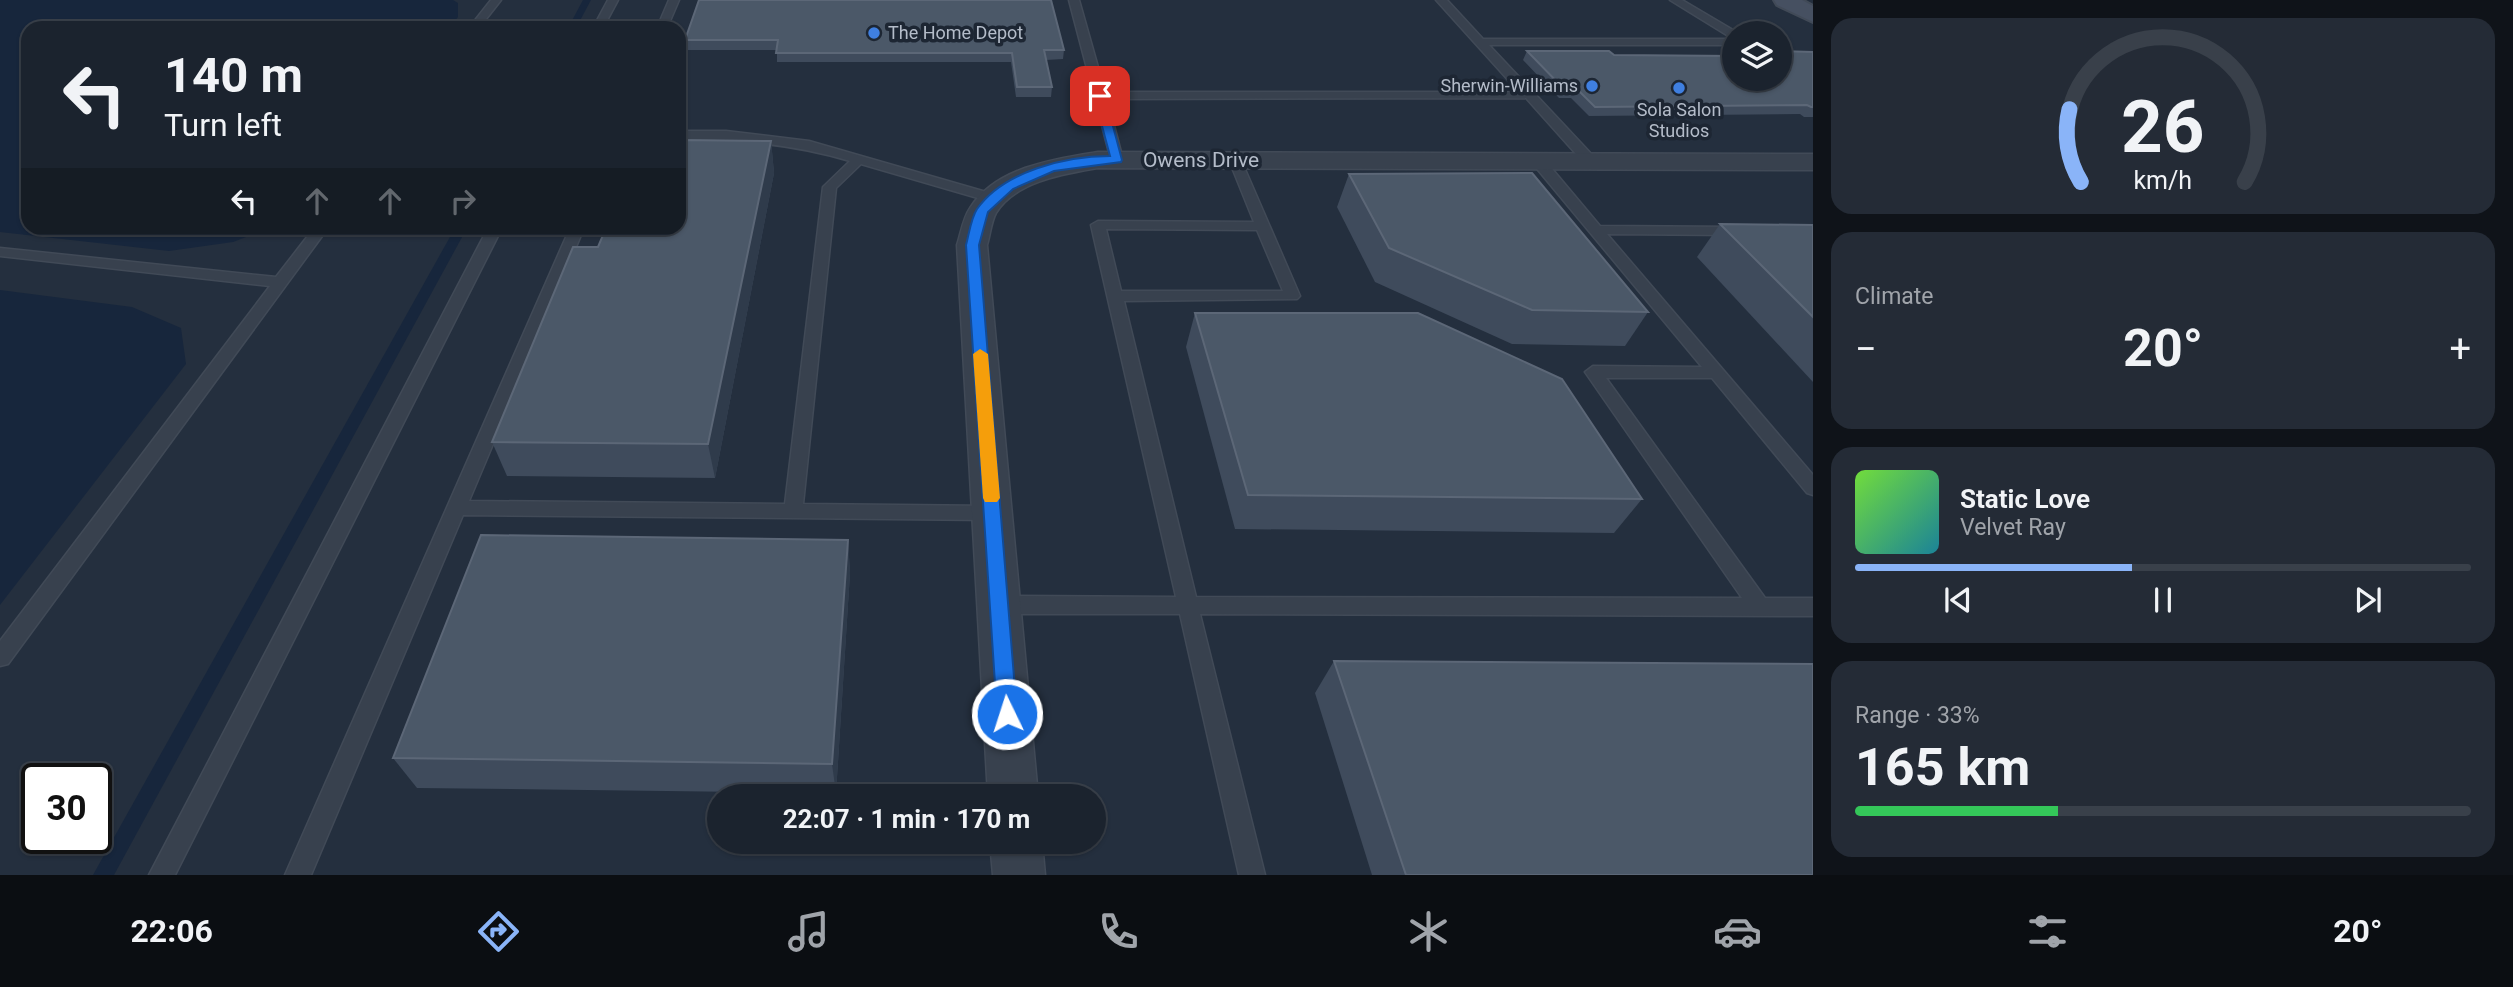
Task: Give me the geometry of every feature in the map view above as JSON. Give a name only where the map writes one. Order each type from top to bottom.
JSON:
[{"type":"street","points":[[1785,0],[1813,15]]},
{"type":"street","name":"Owens Drive","points":[[1012,784],[972,245],[982,211],[1008,186],[1051,168],[1098,160],[1813,162]]},
{"type":"street","points":[[1018,854],[1019,875]]},
{"type":"lane","points":[[480,21],[496,0]]},
{"type":"lane","points":[[602,21],[613,0]]},
{"type":"lane","points":[[665,21],[674,0]]},
{"type":"lane","points":[[1074,0],[1117,160]]},
{"type":"lane","points":[[1441,0],[1590,161]]},
{"type":"lane","points":[[1675,0],[1722,28]]},
{"type":"lane","points":[[1480,42],[1722,42]]},
{"type":"lane","points":[[1100,96],[1529,96]]},
{"type":"lane","points":[[686,135],[726,135],[795,144],[860,158],[995,199]]},
{"type":"lane","points":[[793,511],[830,187],[860,158]]},
{"type":"lane","points":[[1114,296],[1292,296],[1235,160]]},
{"type":"lane","points":[[1538,161],[1813,488]]},
{"type":"lane","points":[[1252,875],[1098,225],[1263,226]]},
{"type":"lane","points":[[1597,230],[1745,231]]},
{"type":"lane","points":[[0,657],[316,235]]},
{"type":"lane","points":[[162,875],[491,235]]},
{"type":"lane","points":[[298,875],[574,235]]},
{"type":"lane","points":[[0,252],[279,282]]},
{"type":"lane","points":[[1716,373],[1592,372],[1759,606]]},
{"type":"lane","points":[[456,508],[993,513]]},
{"type":"lane","points":[[999,605],[1813,607]]},
{"type":"water","points":[[0,0],[453,0],[458,3],[458,17],[455,21],[21,21],[21,234],[0,232]]},
{"type":"water","points":[[27,235],[252,235],[233,242],[169,251]]},
{"type":"water","points":[[0,290],[132,307],[181,328],[186,364],[0,605]]},
{"type":"building","name":"The Home Depot","points":[[699,0],[1051,0],[1064,50],[1044,50],[1052,87],[1017,87],[1012,53],[776,53],[778,40],[686,40]]},
{"type":"building","points":[[1527,51],[1722,56],[1722,91],[1792,91],[1792,51],[1813,52],[1813,107],[1595,107],[1576,88],[1563,88]]},
{"type":"building","points":[[686,140],[771,141],[708,444],[492,442],[573,247],[598,247],[603,235],[686,235]]},
{"type":"building","points":[[1532,173],[1648,312],[1532,310],[1389,248],[1349,174]]},
{"type":"building","points":[[1720,224],[1813,225],[1813,317]]},
{"type":"building","points":[[1195,313],[1418,313],[1562,379],[1642,499],[1248,495]]},
{"type":"building","points":[[481,535],[848,540],[832,764],[393,758]]},
{"type":"building","points":[[1334,661],[1813,664],[1813,875],[1406,875]]},
{"type":"waterway","points":[[576,21],[587,0]]},
{"type":"waterway","points":[[103,875],[457,235]]},
{"type":"slow traffic","points":[[980,354],[991,498]]},
{"type":"place","name":"The Home Depot","points":[[874,33]]},
{"type":"place","name":"Sherwin-Williams","points":[[1592,86]]},
{"type":"place","name":"Sola Salon Studios","points":[[1679,88]]},
{"type":"route","points":[[1007,714],[972,245],[982,211],[1008,186],[1051,168],[1098,160],[1117,160],[1100,96]]}]
